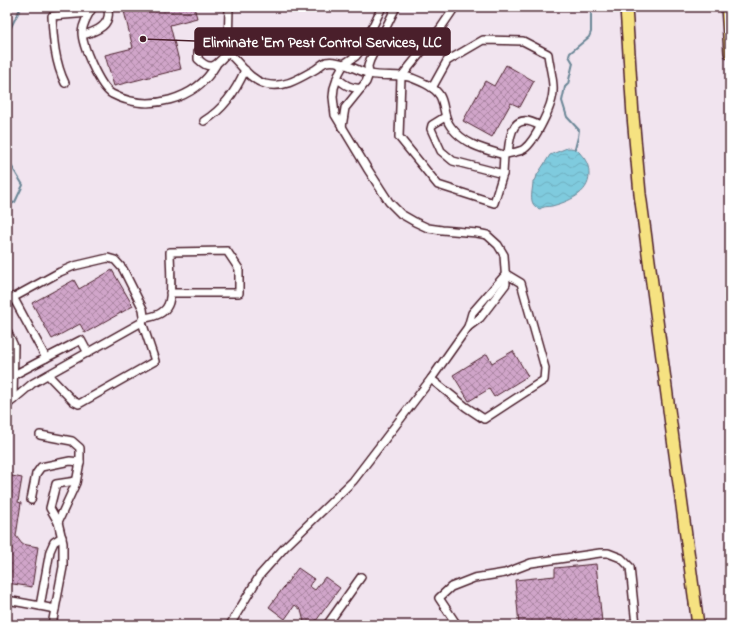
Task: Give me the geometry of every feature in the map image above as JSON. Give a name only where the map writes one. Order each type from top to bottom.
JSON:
[{"type":"highway","points":[[626,7],[632,108],[640,194],[698,625]]},
{"type":"highway","points":[[727,7],[730,53]]},
{"type":"street","points":[[83,35],[93,32],[103,25],[108,17],[108,7]]},
{"type":"street","points":[[91,10],[82,32],[93,66],[102,84],[111,93],[128,100],[163,102],[183,96],[200,85],[211,74],[216,65],[228,52],[228,7]]},
{"type":"street","points":[[230,625],[260,575],[285,547],[353,481],[431,380],[468,328],[480,318],[506,284],[504,255],[498,244],[487,235],[428,228],[401,214],[389,202],[335,115],[333,106],[334,88],[338,73],[344,64],[356,56],[363,47],[382,7]]},
{"type":"street","points":[[342,127],[345,108],[366,82],[369,74],[368,66],[370,60],[396,7]]},
{"type":"street","points":[[455,7],[440,29],[401,77],[399,137],[438,185],[494,203],[503,174],[510,136],[515,125],[528,121],[534,122],[540,126]]},
{"type":"street","points":[[65,83],[56,55],[52,16],[91,10]]},
{"type":"street","points":[[216,65],[211,67],[198,59],[200,46],[212,44],[220,46],[228,52],[250,76],[263,83],[275,86],[287,84],[326,62],[344,64],[369,74],[410,77],[432,88],[440,96],[445,117],[451,127],[467,143],[506,154],[524,150],[534,137],[547,114],[554,92],[548,54],[523,41],[483,40],[447,61],[432,88]]},
{"type":"street","points":[[204,121],[222,107],[231,96],[245,70]]},
{"type":"street","points":[[337,78],[353,88],[361,88]]},
{"type":"street","points":[[445,117],[432,125],[431,129],[441,151],[453,161],[503,174]]},
{"type":"street","points":[[7,405],[33,383],[88,353],[143,320],[153,317],[167,307],[170,300],[170,293],[170,252],[226,251],[239,269],[239,294],[170,293]]},
{"type":"street","points":[[46,358],[10,299],[68,268],[103,259],[112,259],[119,263],[143,309],[143,320],[155,361],[79,404],[73,401],[48,375]]},
{"type":"street","points":[[431,380],[484,419],[544,380],[545,368],[521,283],[506,274]]},
{"type":"street","points":[[7,331],[14,346],[12,374],[14,400]]},
{"type":"street","points":[[12,374],[80,340],[88,353]]},
{"type":"street","points":[[40,435],[72,441],[80,448],[80,462],[76,480],[58,522]]},
{"type":"street","points":[[31,500],[36,474],[41,467],[70,461],[80,462]]},
{"type":"street","points":[[52,625],[63,567],[63,543],[58,522],[50,508],[56,484],[76,480]]},
{"type":"street","points":[[40,606],[50,551],[54,542],[62,537]]},
{"type":"street","points":[[456,625],[439,598],[451,587],[474,578],[505,573],[531,563],[600,553],[608,553],[621,558],[630,567],[636,624],[626,625]]},
{"type":"street","points":[[327,625],[361,577]]},
{"type":"street","points":[[7,600],[55,609]]},
{"type":"water","points":[[567,148],[577,150],[584,158],[588,168],[588,182],[576,196],[564,202],[540,209],[533,204],[532,201],[533,181],[536,179],[550,155]]},
{"type":"building","points":[[123,7],[194,7],[197,18],[170,25],[181,69],[114,86],[105,55],[133,48]]},
{"type":"building","points":[[506,65],[534,81],[520,107],[511,103],[492,137],[463,121],[485,81],[494,86]]},
{"type":"building","points":[[112,270],[133,306],[85,333],[80,324],[52,339],[32,303],[74,280],[79,289]]},
{"type":"building","points":[[513,351],[528,376],[494,397],[489,389],[469,401],[453,375],[487,354],[492,363]]},
{"type":"building","points":[[7,475],[22,478],[18,502],[21,503],[16,536],[22,544],[38,547],[32,587],[7,583]]},
{"type":"building","points":[[596,564],[602,622],[567,625],[519,625],[515,580],[555,576],[555,568]]},
{"type":"building","points":[[298,568],[314,579],[309,586],[315,590],[325,577],[340,588],[313,625],[309,625],[304,622],[301,610],[295,605],[285,619],[269,607]]},
{"type":"waterway","points":[[7,35],[21,7]]},
{"type":"waterway","points":[[575,149],[579,130],[567,117],[562,101],[573,63],[569,56],[570,53],[589,37],[591,32],[591,7]]},
{"type":"waterway","points":[[7,159],[23,185],[15,202],[7,206]]},
{"type":"place","name":"Eliminate 'Em Pest Control Services, LLC","points":[[143,39]]}]
